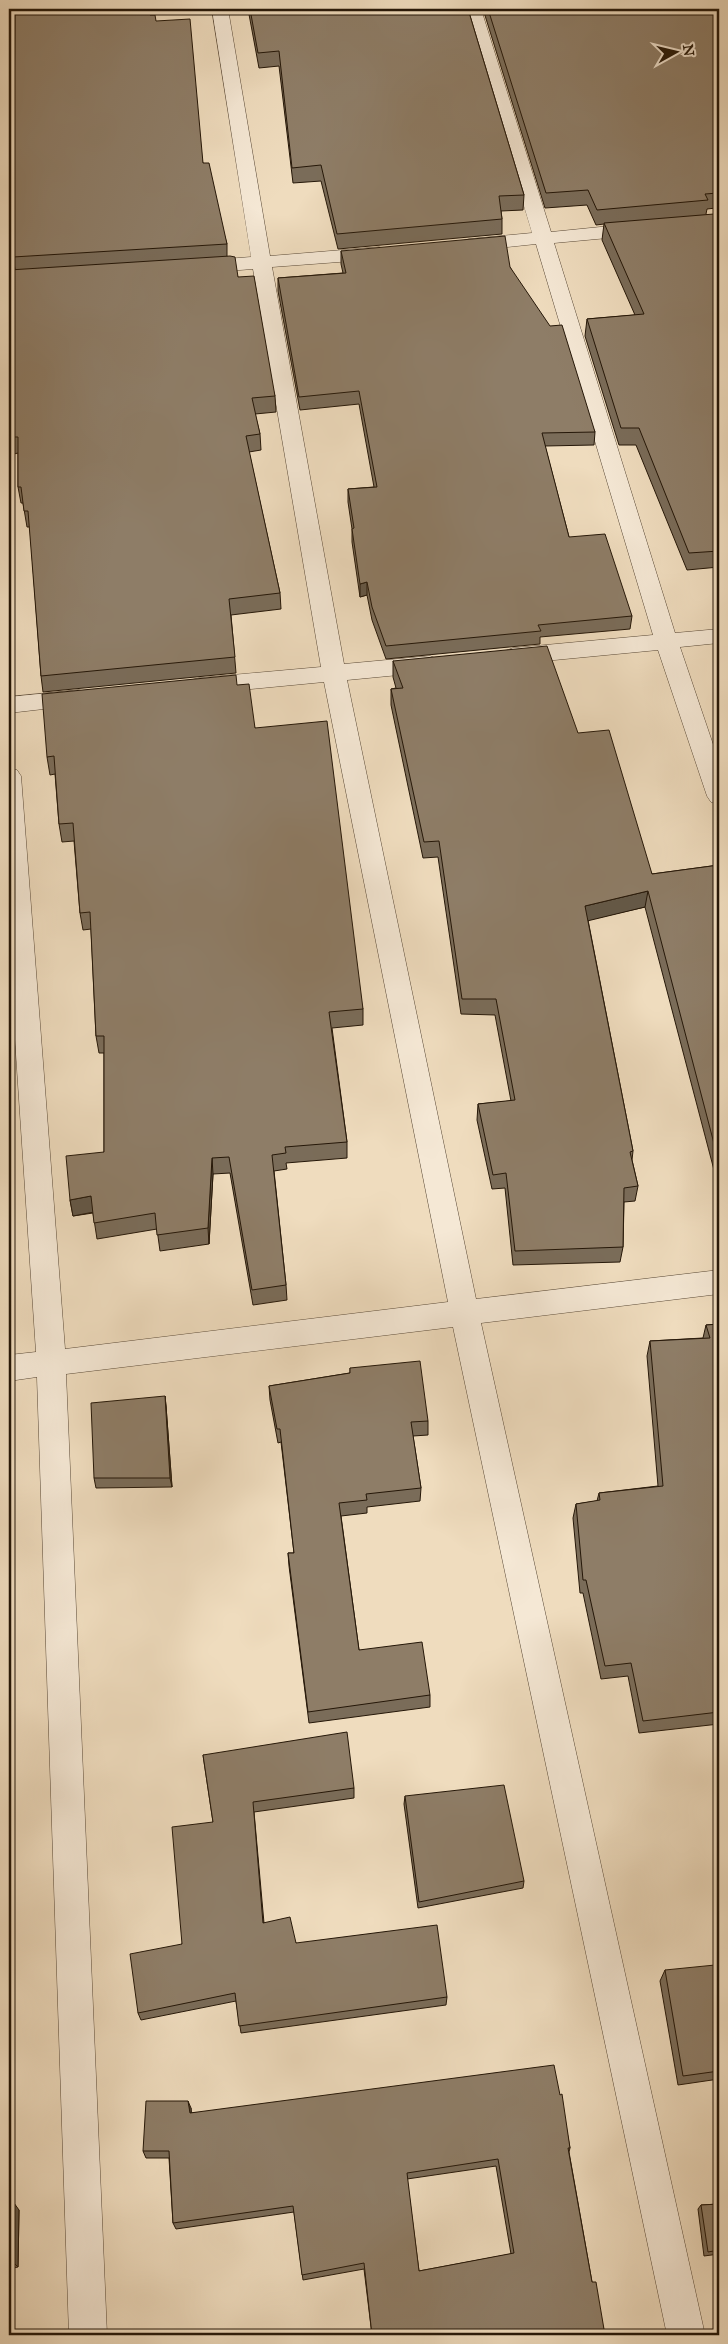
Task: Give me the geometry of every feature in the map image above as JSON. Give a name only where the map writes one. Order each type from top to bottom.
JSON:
[{"type":"street","points":[[220,9],[262,263],[334,673],[464,1314],[686,2335]]},
{"type":"street","points":[[473,9],[666,640],[719,796]]},
{"type":"street","points":[[447,247],[661,228]]},
{"type":"street","points":[[184,268],[398,251]]},
{"type":"street","points":[[490,658],[719,636]]},
{"type":"street","points":[[176,688],[451,662]]},
{"type":"street","points":[[9,705],[98,696]]},
{"type":"street","points":[[9,776],[52,1363],[88,2335]]},
{"type":"street","points":[[9,1368],[719,1282]]},
{"type":"building","points":[[15,9],[149,9],[150,15],[155,15],[156,21],[190,19],[203,163],[209,163],[227,244],[13,257]]},
{"type":"building","points":[[250,9],[468,9],[524,195],[499,196],[502,219],[337,234],[321,165],[292,168],[279,51],[258,53]]},
{"type":"building","points":[[488,9],[719,9],[718,193],[705,194],[708,200],[597,210],[588,190],[546,193]]},
{"type":"building","points":[[714,214],[719,228],[719,551],[689,553],[639,428],[621,428],[587,319],[644,314],[604,223]]},
{"type":"building","points":[[505,236],[510,267],[550,326],[562,325],[595,432],[542,433],[569,537],[605,534],[632,616],[538,625],[541,631],[386,646],[372,607],[367,582],[360,584],[352,529],[354,528],[348,489],[377,487],[359,391],[299,397],[278,278],[346,273],[341,251]]},
{"type":"building","points":[[235,257],[238,277],[254,276],[275,396],[252,398],[260,434],[246,436],[280,593],[229,599],[235,657],[41,676],[28,511],[24,511],[21,487],[18,487],[18,437],[12,437],[11,415],[9,415],[9,270]]},
{"type":"building","points":[[547,646],[578,733],[609,730],[652,874],[719,865],[719,1154],[717,1155],[648,891],[585,906],[633,1151],[630,1152],[638,1186],[624,1188],[623,1247],[515,1251],[506,1173],[493,1175],[478,1104],[515,1100],[496,999],[462,999],[439,841],[424,842],[391,689],[403,688],[393,661]]},
{"type":"building","points":[[236,675],[237,685],[249,684],[255,728],[327,721],[363,1009],[329,1012],[347,1142],[285,1147],[286,1153],[272,1155],[286,1285],[252,1290],[229,1157],[212,1158],[208,1228],[157,1235],[155,1213],[94,1223],[91,1196],[70,1200],[66,1156],[104,1152],[104,1036],[96,1036],[90,912],[80,913],[73,823],[59,824],[54,756],[47,757],[42,694]]},
{"type":"building","points":[[719,1324],[719,1712],[643,1721],[631,1663],[605,1666],[586,1580],[583,1580],[576,1504],[600,1500],[599,1493],[663,1486],[650,1341],[710,1338],[706,1325]]},
{"type":"building","points":[[420,1361],[428,1421],[411,1422],[421,1488],[366,1494],[367,1500],[339,1503],[359,1650],[422,1642],[430,1695],[308,1712],[288,1553],[294,1553],[280,1429],[277,1429],[269,1386],[350,1373],[350,1368]]},
{"type":"building","points":[[165,1396],[170,1478],[94,1478],[91,1403]]},
{"type":"building","points":[[347,1732],[354,1788],[253,1802],[263,1923],[290,1917],[296,1943],[437,1925],[447,1997],[239,2026],[235,1993],[138,2013],[130,1954],[182,1944],[172,1827],[213,1822],[203,1755]]},
{"type":"building","points":[[504,1785],[524,1881],[419,1902],[405,1796]]},
{"type":"building","points":[[715,1965],[719,1992],[719,2071],[683,2076],[665,1970]]},
{"type":"building","points":[[554,2065],[560,2095],[562,2094],[570,2148],[568,2148],[592,2282],[596,2282],[605,2335],[372,2335],[364,2263],[302,2275],[293,2206],[173,2223],[169,2151],[143,2151],[146,2101],[188,2101],[190,2113]],"holes":[[[498,2159],[514,2253],[419,2271],[407,2173]]]},
{"type":"building","points":[[14,2203],[13,2262],[9,2263],[9,2204]]},
{"type":"building","points":[[719,2204],[719,2250],[708,2252],[701,2205]]}]
